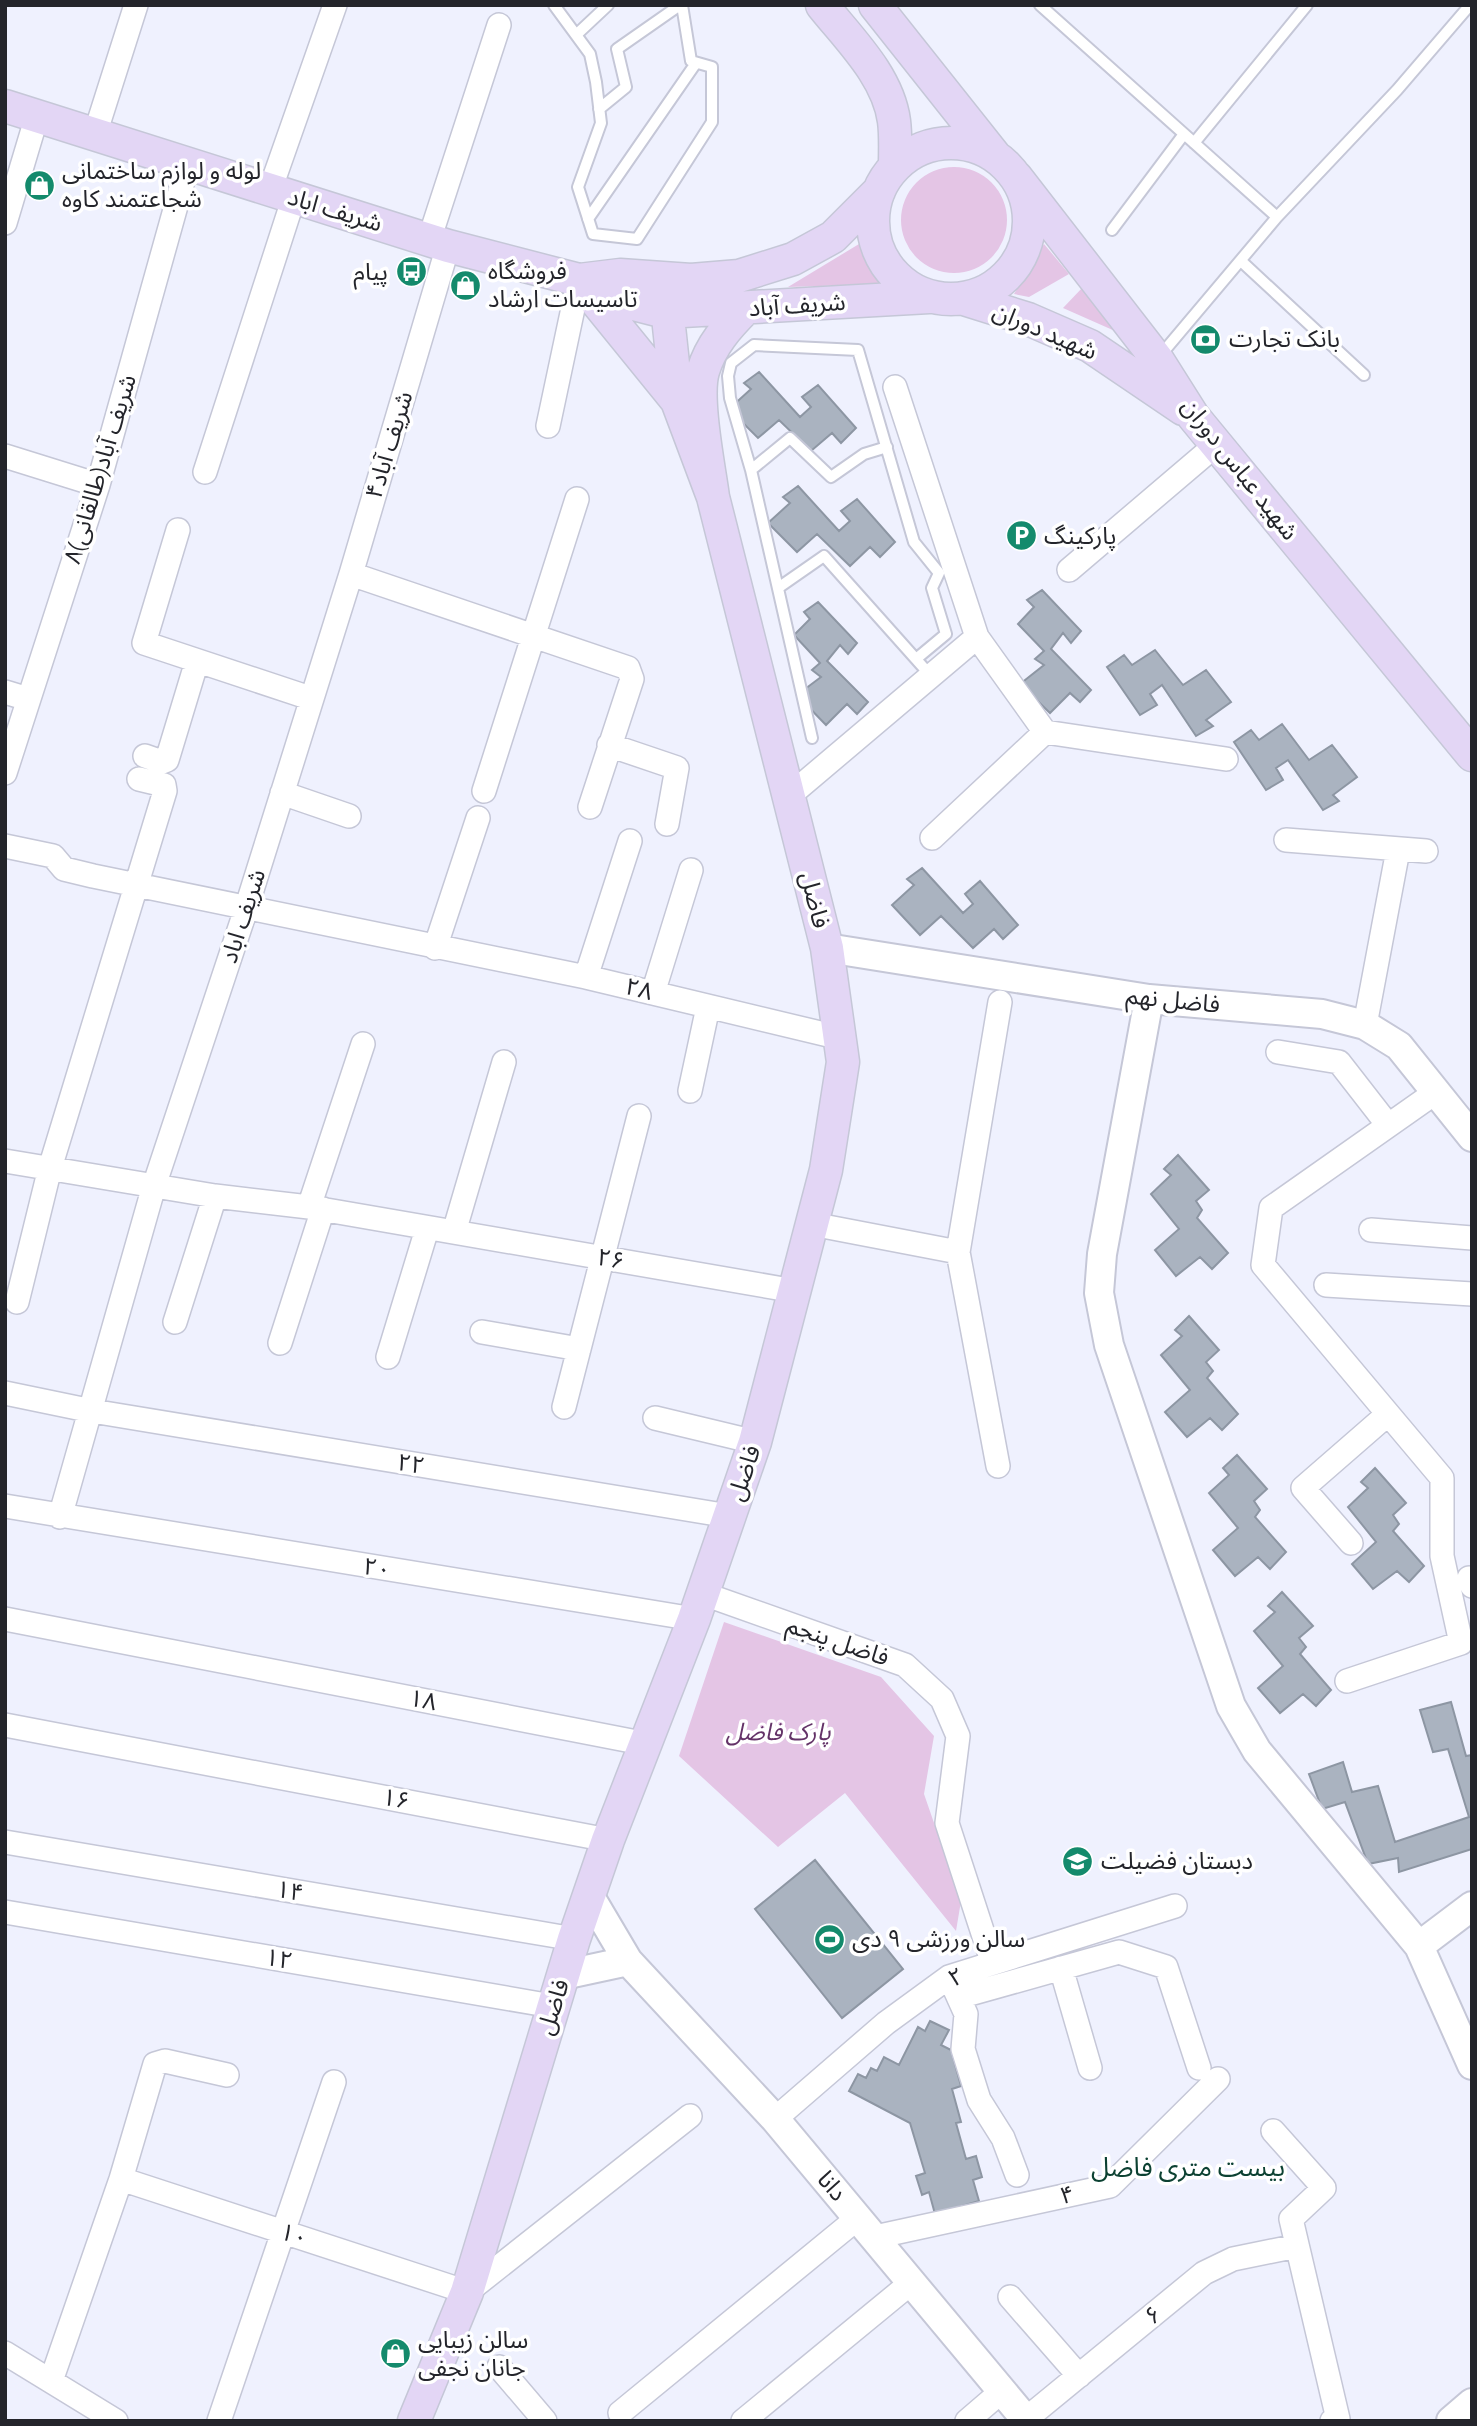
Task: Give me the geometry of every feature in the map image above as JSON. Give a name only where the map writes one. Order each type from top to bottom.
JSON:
[{"type":"main road","points":[[822,5],[860,52],[882,85],[895,122],[887,178],[873,214],[874,237],[882,259],[896,278],[929,297],[964,299],[989,291],[1009,275],[1023,253],[1030,227],[1027,201],[1006,166],[875,5]]},
{"type":"main road","name":"شریف اباد","points":[[5,106],[439,243],[579,280],[618,300],[665,312]]},
{"type":"main road","points":[[887,178],[917,150],[943,143],[971,145],[1006,166]]},
{"type":"main road","name":"شهید عباس دوران","points":[[1006,166],[1157,359],[1193,416],[1472,755]]},
{"type":"main road","name":"شریف آباد","points":[[579,280],[620,275],[664,280],[739,275],[793,259],[833,237],[887,178]]},
{"type":"main road","points":[[579,280],[677,401]]},
{"type":"main road","points":[[664,280],[665,312],[677,401],[713,497]]},
{"type":"main road","name":"شریف آباد","points":[[665,312],[929,297]]},
{"type":"main road","name":"شهید دوران","points":[[964,299],[1027,319],[1090,346],[1193,416]]},
{"type":"main road","points":[[713,497],[701,399],[702,374],[723,331],[746,308]]},
{"type":"main road","name":"فاضل","points":[[414,2421],[467,2292],[552,2006],[608,1840],[699,1607],[755,1442],[831,1143],[843,1062],[827,948],[713,497]]},
{"type":"street","points":[[94,134],[136,5]]},
{"type":"street","points":[[205,472],[335,5]]},
{"type":"street","name":"۴شریف آباد","points":[[328,644],[351,574],[499,25]]},
{"type":"street","points":[[5,223],[37,116]]},
{"type":"street","name":"۸شریف آباد(طالقانی)","points":[[5,773],[98,485],[188,163]]},
{"type":"street","points":[[548,426],[579,280]]},
{"type":"street","points":[[895,387],[978,637],[1045,732],[1226,759]]},
{"type":"street","points":[[1069,570],[1217,444]]},
{"type":"street","points":[[5,456],[98,485]]},
{"type":"street","points":[[484,791],[578,499]]},
{"type":"street","points":[[178,530],[144,643],[310,698]]},
{"type":"street","points":[[351,574],[628,668],[632,672],[590,807]]},
{"type":"street","points":[[789,796],[923,668],[978,637]]},
{"type":"street","name":"شریف اباد","points":[[60,1517],[154,1186],[246,909],[328,644]]},
{"type":"street","points":[[145,756],[162,762],[167,760],[197,660]]},
{"type":"street","points":[[5,692],[28,699]]},
{"type":"street","points":[[932,838],[1045,732]]},
{"type":"street","points":[[609,746],[677,768],[667,824]]},
{"type":"street","points":[[17,1302],[50,1168],[165,791],[164,785],[139,779]]},
{"type":"street","points":[[282,793],[349,816]]},
{"type":"street","points":[[435,948],[478,818]]},
{"type":"street","points":[[1286,840],[1426,851]]},
{"type":"street","points":[[586,976],[630,841]]},
{"type":"street","name":"۲۸","points":[[5,846],[53,856],[64,869],[137,886],[435,948],[586,976],[841,1038]]},
{"type":"street","points":[[1365,1026],[1398,849]]},
{"type":"street","points":[[653,993],[691,870]]},
{"type":"street","name":"فاضل نهم","points":[[827,948],[1149,999],[1322,1014],[1365,1026],[1399,1046],[1472,1137]]},
{"type":"street","points":[[1149,999],[1102,1254],[1099,1293],[1109,1345],[1231,1706],[1257,1751],[1419,1946],[1472,2064]]},
{"type":"street","points":[[998,1466],[958,1252],[1000,1002]]},
{"type":"street","points":[[690,1091],[708,1007]]},
{"type":"street","points":[[280,1343],[363,1044]]},
{"type":"street","points":[[1278,1052],[1339,1062],[1388,1125]]},
{"type":"street","points":[[454,1232],[504,1062]]},
{"type":"street","points":[[1347,1681],[1461,1643],[1442,1556],[1442,1478],[1262,1265],[1271,1208],[1436,1091]]},
{"type":"street","points":[[564,1407],[639,1116]]},
{"type":"street","name":"۲۶","points":[[5,1161],[215,1196],[316,1208],[794,1291]]},
{"type":"street","points":[[175,1322],[215,1196]]},
{"type":"street","points":[[812,1224],[958,1252]]},
{"type":"street","points":[[388,1357],[427,1229]]},
{"type":"street","points":[[1371,1230],[1472,1238]]},
{"type":"street","points":[[1326,1285],[1472,1294]]},
{"type":"street","points":[[482,1332],[579,1349]]},
{"type":"street","name":"۲۲","points":[[5,1393],[92,1411],[729,1516]]},
{"type":"street","points":[[1351,1543],[1303,1488],[1388,1414]]},
{"type":"street","points":[[655,1418],[755,1442]]},
{"type":"street","name":"۲۰","points":[[5,1506],[60,1517],[699,1607]]},
{"type":"street","name":"فاضل پنجم","points":[[699,1607],[905,1665],[942,1699],[958,1736],[947,1823],[992,1961]]},
{"type":"street","name":"۱۸","points":[[5,1619],[647,1744]]},
{"type":"street","name":"۱۶","points":[[5,1726],[608,1840]]},
{"type":"street","name":"۱۴","points":[[5,1842],[574,1939]]},
{"type":"street","name":"دانا","points":[[589,1895],[628,1961],[775,2119],[1026,2420]]},
{"type":"street","name":"۲","points":[[775,2119],[886,2023],[954,1987],[992,1961],[1175,1906]]},
{"type":"street","points":[[1419,1946],[1472,1906]]},
{"type":"street","name":"۱۲","points":[[5,1912],[552,2006]]},
{"type":"street","name":"۴","points":[[867,2227],[1110,2186],[1209,2074],[1166,1967],[1119,1952],[1061,1968]]},
{"type":"street","points":[[563,1975],[628,1961]]},
{"type":"street","points":[[1017,2175],[1003,2138],[979,2100],[962,2049],[966,2014],[954,1987],[1061,1968],[1090,2068]]},
{"type":"street","points":[[51,2381],[121,2179],[155,2064],[159,2060],[227,2075]]},
{"type":"street","points":[[219,2421],[334,2082]]},
{"type":"street","points":[[467,2292],[690,2116]]},
{"type":"street","points":[[1273,2131],[1324,2188],[1291,2219],[1338,2419],[1332,2421]]},
{"type":"street","name":"۱۰","points":[[121,2179],[467,2292]]},
{"type":"street","points":[[620,2413],[867,2227]]},
{"type":"street","name":"۶","points":[[1026,2420],[1204,2273],[1233,2259],[1297,2246]]},
{"type":"street","points":[[743,2421],[912,2282]]},
{"type":"street","points":[[1010,2297],[1079,2376]]},
{"type":"street","points":[[5,2353],[116,2421]]},
{"type":"street","points":[[499,2367],[535,2415]]},
{"type":"street","points":[[967,2421],[1002,2391]]},
{"type":"street","points":[[1451,2421],[1472,2403]]},
{"type":"lane","points":[[554,5],[590,54],[601,123],[578,187],[593,234],[637,239],[712,122],[712,67],[691,61],[681,5],[617,49],[626,87],[599,109]]},
{"type":"lane","points":[[576,35],[608,5]]},
{"type":"lane","points":[[1040,5],[1277,217]]},
{"type":"lane","points":[[1194,142],[1307,5]]},
{"type":"lane","points":[[1157,359],[1277,217],[1397,90],[1470,5]]},
{"type":"lane","points":[[588,219],[696,63]]},
{"type":"lane","points":[[1112,230],[1184,134]]},
{"type":"lane","points":[[1241,261],[1364,375]]},
{"type":"lane","points":[[778,588],[824,556],[923,668],[946,634],[933,588],[939,573],[915,542],[858,350],[754,345],[731,363],[728,376],[730,398],[751,470],[811,738]]},
{"type":"lane","points":[[751,470],[790,438],[831,477],[864,454],[887,447]]},
{"type":"green space","points":[[954,167],[974,171],[992,182],[1003,200],[1007,220],[1003,240],[992,258],[974,269],[954,273],[934,269],[916,258],[905,240],[901,220],[905,200],[916,182],[934,171]]},
{"type":"green space","points":[[864,241],[886,284],[788,287]]},
{"type":"green space","points":[[1044,244],[1069,274],[1029,297],[1014,294]]},
{"type":"green space","points":[[1083,287],[1124,335],[1063,308]]},
{"type":"green space","name":"پارک فاضل","points":[[724,1622],[881,1677],[934,1736],[924,1794],[961,1901],[956,1931],[845,1793],[778,1847],[679,1756]]},
{"type":"building","points":[[759,372],[800,417],[811,407],[802,397],[818,385],[856,428],[841,443],[832,433],[811,451],[779,420],[758,438],[729,409],[751,389],[744,383]]},
{"type":"building","points":[[798,486],[839,531],[850,521],[841,511],[857,499],[895,542],[880,557],[870,547],[850,566],[817,534],[797,552],[768,523],[790,503],[783,497]]},
{"type":"building","points":[[1042,590],[1081,631],[1071,643],[1063,633],[1051,649],[1091,690],[1080,702],[1070,693],[1050,713],[1020,684],[1044,665],[1035,659],[1044,651],[1018,624],[1034,607],[1027,600]]},
{"type":"building","points":[[818,602],[857,643],[848,654],[840,645],[827,661],[868,702],[857,714],[847,704],[826,725],[797,695],[821,677],[812,670],[820,663],[794,635],[810,619],[804,612]]},
{"type":"building","points":[[1155,650],[1183,685],[1206,670],[1231,702],[1206,720],[1213,726],[1196,736],[1162,685],[1150,694],[1157,705],[1140,715],[1107,667],[1124,655],[1132,665]]},
{"type":"building","points":[[1282,724],[1309,760],[1332,745],[1357,777],[1333,795],[1339,801],[1323,810],[1288,760],[1276,768],[1283,780],[1266,790],[1234,742],[1251,730],[1259,740]]},
{"type":"building","points":[[922,868],[963,913],[973,904],[965,894],[980,881],[1018,925],[1003,939],[994,929],[973,948],[941,916],[920,935],[892,905],[914,885],[907,879]]},
{"type":"building","points":[[1178,1155],[1209,1190],[1196,1201],[1202,1210],[1197,1218],[1228,1253],[1212,1269],[1200,1257],[1176,1276],[1155,1250],[1179,1229],[1151,1194],[1171,1175],[1164,1169]]},
{"type":"building","points":[[1189,1316],[1219,1350],[1206,1362],[1213,1371],[1207,1378],[1238,1414],[1222,1430],[1210,1418],[1187,1437],[1165,1412],[1190,1390],[1161,1355],[1182,1336],[1175,1330]]},
{"type":"building","points":[[1237,1455],[1267,1489],[1254,1501],[1260,1510],[1255,1517],[1286,1552],[1270,1569],[1258,1557],[1235,1576],[1213,1550],[1238,1528],[1209,1493],[1229,1475],[1223,1468]]},
{"type":"building","points":[[1375,1468],[1406,1503],[1393,1515],[1399,1524],[1393,1531],[1424,1566],[1409,1582],[1397,1571],[1373,1589],[1352,1564],[1376,1542],[1348,1507],[1368,1488],[1361,1482]]},
{"type":"building","points":[[1282,1592],[1313,1626],[1299,1638],[1306,1647],[1300,1654],[1331,1690],[1316,1706],[1303,1694],[1280,1713],[1258,1688],[1283,1666],[1254,1631],[1275,1612],[1268,1606]]},
{"type":"building","points":[[1451,1702],[1466,1756],[1472,1755],[1472,1849],[1399,1872],[1398,1858],[1368,1864],[1345,1802],[1322,1809],[1309,1774],[1343,1762],[1352,1792],[1378,1786],[1395,1842],[1469,1817],[1448,1749],[1433,1752],[1420,1710]]},
{"type":"building","name":"سالن ورزشی ۹ دی","points":[[815,1860],[903,1969],[842,2018],[755,1909]]},
{"type":"building","points":[[930,2021],[949,2030],[941,2045],[951,2050],[961,2086],[952,2089],[961,2122],[956,2123],[966,2159],[976,2156],[982,2177],[973,2180],[979,2201],[935,2214],[929,2192],[922,2195],[916,2176],[925,2173],[910,2123],[849,2091],[858,2074],[866,2078],[871,2068],[877,2071],[884,2057],[899,2065],[918,2027],[925,2031]]},
{"type":"place","name":"لوله و لوازم ساختمانی شجاعتمند کاوه","points":[[39,185]]},
{"type":"place","name":"پیام","points":[[411,272]]},
{"type":"place","name":"فروشگاه تاسیسات ارشاد","points":[[465,285]]},
{"type":"place","name":"بانک تجارت","points":[[1206,339]]},
{"type":"place","name":"پارکینگ","points":[[1021,536]]},
{"type":"place","name":"دبستان فضیلت","points":[[1078,1861]]},
{"type":"place","name":"سالن ورزشی ۹ دی","points":[[829,1939]]},
{"type":"place","name":"سالن زیبایی جانان نجفی","points":[[395,2354]]},
{"type":"district","name":"بیست متری فاضل","points":[[1188,2167]]}]
